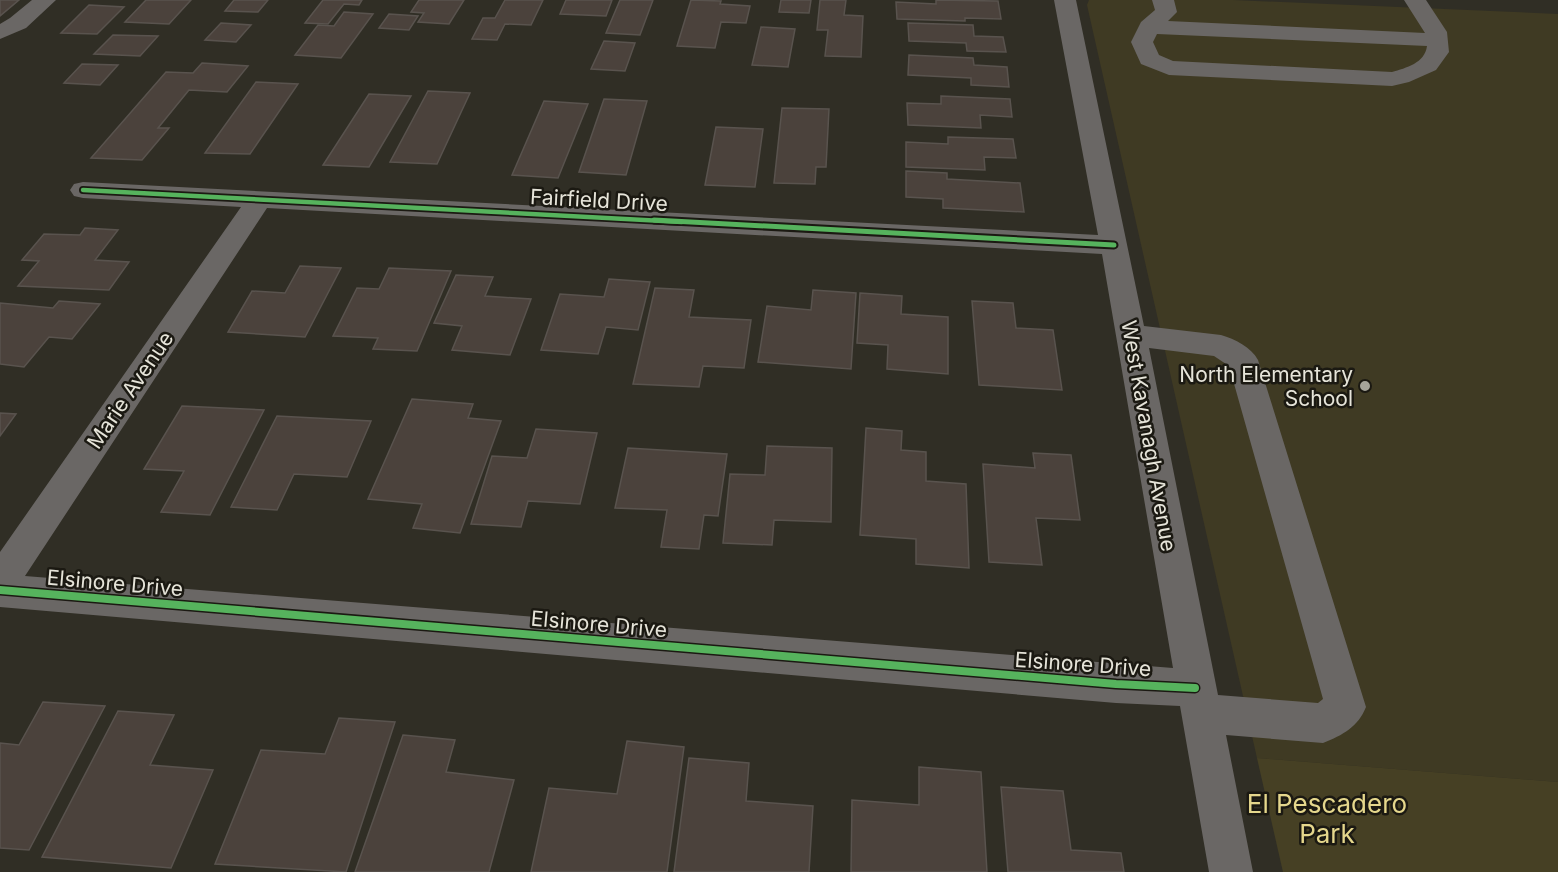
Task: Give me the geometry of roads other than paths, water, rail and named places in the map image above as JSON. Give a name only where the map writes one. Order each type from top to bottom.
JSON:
[{"type":"street","points":[[0,33],[18,23],[45,0]]},
{"type":"street","name":"West Kavanagh Avenue","points":[[1065,0],[1114,245],[1197,700],[1231,872]]},
{"type":"street","points":[[1163,0],[1166,12],[1149,27],[1142,42],[1149,59],[1169,68],[1392,79],[1413,75],[1430,66],[1438,50],[1436,33],[1415,0]]},
{"type":"street","points":[[1149,27],[1437,40]]},
{"type":"street","name":"Fairfield Drive","points":[[83,190],[1114,245]]},
{"type":"street","name":"Marie Avenue","points":[[0,582],[260,198]]},
{"type":"street","name":"Elsinore Drive","points":[[0,590],[1116,684],[1323,723],[1346,707],[1243,360],[1221,346],[1130,336]]},
{"type":"place","name":"North Elementary School","points":[[1365,386]]},
{"type":"park label","name":"El Pescadero Park","points":[[1327,818]]}]
